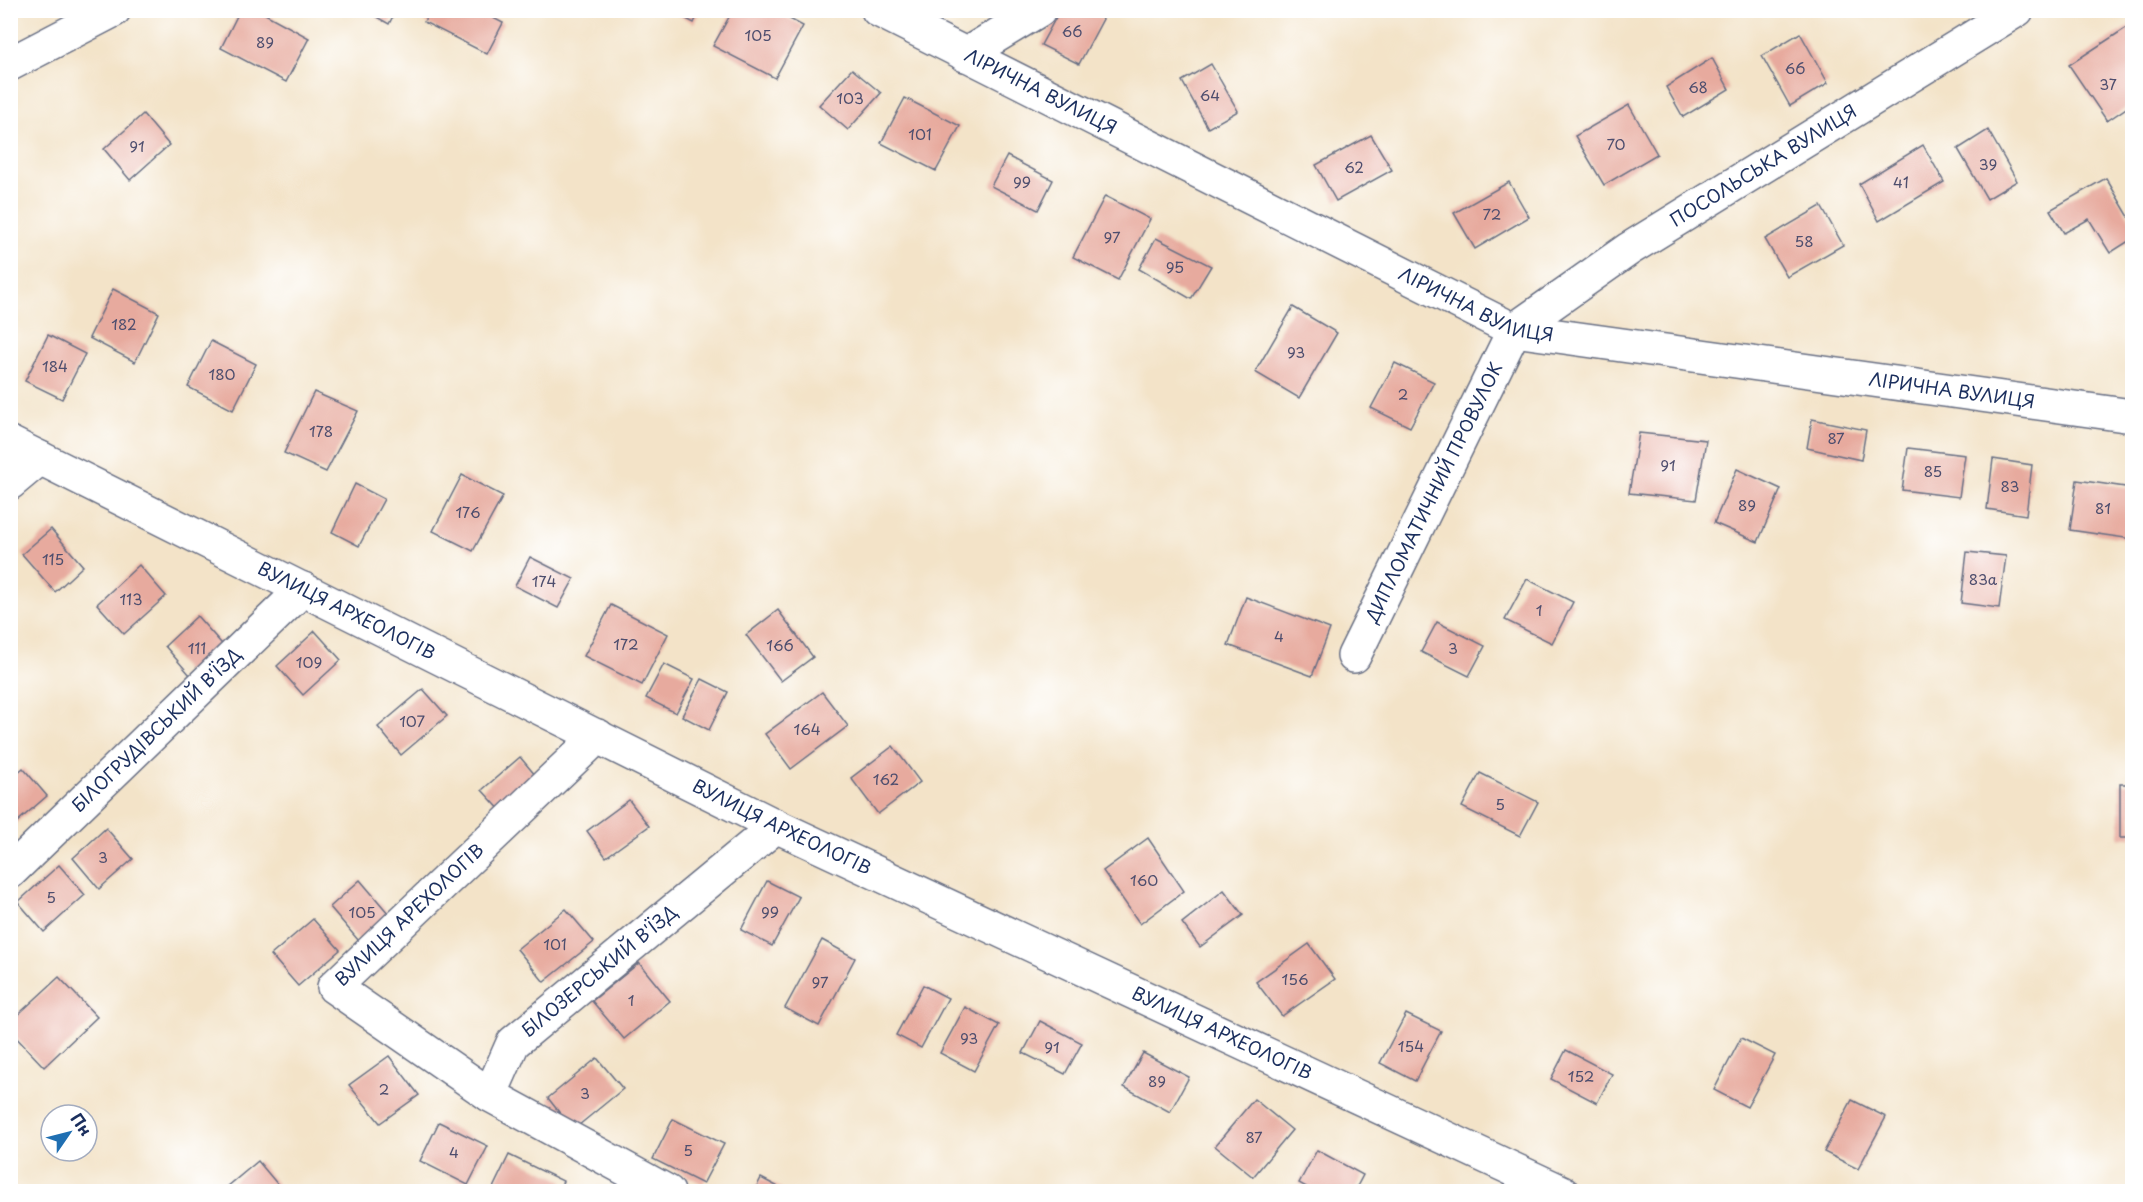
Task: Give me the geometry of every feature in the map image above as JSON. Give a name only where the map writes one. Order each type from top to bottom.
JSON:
[{"type":"street","points":[[10,64],[114,10]]},
{"type":"street","name":"ЛІРИЧНА ВУЛИЦЯ","points":[[878,10],[1514,330],[2133,416]]},
{"type":"street","points":[[965,55],[1039,10]]},
{"type":"street","name":"ПОСОЛЬСЬКА ВУЛИЦЯ","points":[[1514,330],[1629,249],[2017,10]]},
{"type":"street","name":"ДИПЛОМАТИЧНИЙ ПРОВУЛОК","points":[[1354,656],[1514,330]]},
{"type":"street","name":"ВУЛИЦЯ АРХЕОЛОГІВ","points":[[10,443],[776,826],[1562,1191]]},
{"type":"street","points":[[10,483],[40,458]]},
{"type":"street","name":"БІЛОГРУДІВСЬКИЙ В'ЇЗД","points":[[10,872],[303,589]]},
{"type":"street","name":"ВУЛИЦЯ АРЕХОЛОГІВ","points":[[490,1095],[334,987],[598,736]]},
{"type":"street","name":"БІЛОЗЕРСЬКИЙ В'ЇЗД","points":[[490,1095],[513,1043],[776,826]]},
{"type":"street","points":[[490,1095],[668,1191]]},
{"type":"building","points":[[240,10],[258,10],[309,38],[286,82],[221,48]]},
{"type":"building","points":[[364,10],[396,10],[389,24]]},
{"type":"building","points":[[429,10],[478,10],[503,23],[487,54],[424,22]]},
{"type":"building","points":[[669,10],[700,10],[694,23]]},
{"type":"building","points":[[733,10],[773,10],[803,26],[775,78],[713,46]]},
{"type":"building","points":[[1060,10],[1087,10],[1103,19],[1079,64],[1041,45]]},
{"type":"building","points":[[2132,24],[2132,104],[2107,121],[2069,65]]},
{"type":"building","points":[[1800,33],[1828,83],[1790,106],[1762,56]]},
{"type":"building","points":[[1712,58],[1729,89],[1683,117],[1666,87]]},
{"type":"building","points":[[1211,64],[1238,111],[1208,128],[1182,81]]},
{"type":"building","points":[[852,69],[881,93],[848,130],[819,105]]},
{"type":"building","points":[[905,98],[960,126],[936,171],[881,143]]},
{"type":"building","points":[[1629,105],[1657,154],[1604,185],[1575,136]]},
{"type":"building","points":[[143,114],[169,145],[130,180],[104,149]]},
{"type":"building","points":[[1988,130],[2017,181],[1987,199],[1958,149]]},
{"type":"building","points":[[1371,135],[1392,170],[1336,201],[1316,165]]},
{"type":"building","points":[[1923,145],[1944,182],[1879,221],[1859,184]]},
{"type":"building","points":[[1007,156],[1053,180],[1038,210],[991,186]]},
{"type":"building","points":[[2106,178],[2132,222],[2132,239],[2110,253],[2089,219],[2064,233],[2050,210]]},
{"type":"building","points":[[1509,182],[1529,217],[1475,249],[1454,213]]},
{"type":"building","points":[[1105,196],[1150,219],[1118,280],[1073,257]]},
{"type":"building","points":[[1821,206],[1843,245],[1787,277],[1765,239]]},
{"type":"building","points":[[1156,238],[1211,266],[1191,299],[1139,269]]},
{"type":"building","points":[[113,289],[159,313],[135,362],[89,338]]},
{"type":"building","points":[[1293,307],[1337,333],[1299,398],[1255,372]]},
{"type":"building","points":[[48,335],[85,354],[62,399],[25,381]]},
{"type":"building","points":[[211,341],[256,364],[233,410],[188,387]]},
{"type":"building","points":[[1395,363],[1434,382],[1410,427],[1371,408]]},
{"type":"building","points":[[314,392],[358,411],[326,472],[284,453]]},
{"type":"building","points":[[1812,419],[1866,430],[1861,460],[1807,448]]},
{"type":"building","points":[[1639,433],[1706,440],[1696,500],[1629,493]]},
{"type":"building","points":[[1908,448],[1965,455],[1959,497],[1902,490]]},
{"type":"building","points":[[1993,459],[2032,465],[2026,515],[1987,509]]},
{"type":"building","points":[[1737,469],[1781,489],[1758,542],[1714,523]]},
{"type":"building","points":[[462,475],[503,496],[473,551],[433,531]]},
{"type":"building","points":[[2077,480],[2132,488],[2132,539],[2070,530]]},
{"type":"building","points":[[355,484],[384,499],[359,546],[332,532]]},
{"type":"building","points":[[51,529],[83,566],[55,592],[22,554]]},
{"type":"building","points":[[1967,552],[2006,556],[1999,608],[1961,603]]},
{"type":"building","points":[[530,557],[574,579],[558,608],[515,586]]},
{"type":"building","points":[[139,565],[166,596],[124,634],[97,604]]},
{"type":"building","points":[[1527,579],[1573,602],[1552,643],[1505,620]]},
{"type":"building","points":[[1246,597],[1330,629],[1312,676],[1228,645]]},
{"type":"building","points":[[611,605],[668,634],[642,685],[584,656]]},
{"type":"building","points":[[778,610],[813,657],[781,681],[746,635]]},
{"type":"building","points":[[197,616],[229,652],[196,682],[165,646]]},
{"type":"building","points":[[1437,622],[1485,646],[1469,676],[1421,652]]},
{"type":"building","points":[[315,631],[341,660],[303,695],[277,666]]},
{"type":"building","points":[[664,664],[694,679],[676,713],[646,698]]},
{"type":"building","points":[[702,679],[728,692],[709,730],[682,716]]},
{"type":"building","points":[[423,689],[447,716],[401,755],[378,727]]},
{"type":"building","points":[[822,692],[848,726],[791,769],[765,734]]},
{"type":"building","points":[[893,746],[920,782],[878,814],[851,778]]},
{"type":"building","points":[[520,757],[541,782],[504,814],[482,790]]},
{"type":"building","points":[[23,768],[47,796],[10,828],[10,779]]},
{"type":"building","points":[[1480,773],[1538,802],[1520,836],[1462,807]]},
{"type":"building","points":[[2120,784],[2132,784],[2132,838],[2120,838]]},
{"type":"building","points":[[629,800],[649,826],[606,857],[587,831]]},
{"type":"building","points":[[106,828],[133,859],[99,889],[73,858]]},
{"type":"building","points":[[1148,838],[1184,891],[1140,924],[1103,871]]},
{"type":"building","points":[[59,865],[85,895],[44,932],[18,902]]},
{"type":"building","points":[[360,880],[394,920],[364,947],[330,907]]},
{"type":"building","points":[[767,881],[799,897],[772,946],[741,930]]},
{"type":"building","points":[[1224,890],[1243,915],[1200,947],[1182,923]]},
{"type":"building","points":[[566,909],[594,942],[544,982],[517,949]]},
{"type":"building","points":[[313,919],[340,950],[298,986],[271,955]]},
{"type":"building","points":[[822,940],[855,958],[819,1026],[785,1008]]},
{"type":"building","points":[[1309,944],[1335,979],[1282,1016],[1256,982]]},
{"type":"building","points":[[639,963],[670,1001],[624,1039],[592,1001]]},
{"type":"building","points":[[59,977],[97,1017],[44,1067],[10,1031],[10,1022]]},
{"type":"building","points":[[923,985],[948,998],[921,1048],[896,1035]]},
{"type":"building","points":[[965,1007],[999,1025],[974,1071],[940,1053]]},
{"type":"building","points":[[1406,1014],[1441,1031],[1415,1081],[1380,1063]]},
{"type":"building","points":[[1040,1021],[1082,1043],[1065,1074],[1023,1053]]},
{"type":"building","points":[[1741,1038],[1775,1055],[1747,1107],[1714,1090]]},
{"type":"building","points":[[1566,1050],[1612,1074],[1597,1103],[1551,1079]]},
{"type":"building","points":[[1143,1053],[1189,1077],[1170,1112],[1124,1087]]},
{"type":"building","points":[[389,1056],[419,1095],[380,1123],[349,1085]]},
{"type":"building","points":[[597,1058],[623,1089],[573,1130],[548,1098]]},
{"type":"building","points":[[1254,1099],[1292,1130],[1253,1177],[1215,1146]]},
{"type":"building","points":[[1852,1100],[1886,1117],[1858,1169],[1824,1152]]},
{"type":"building","points":[[673,1119],[724,1144],[703,1184],[653,1159]]},
{"type":"building","points":[[439,1122],[488,1146],[468,1185],[420,1161]]},
{"type":"building","points":[[1317,1150],[1363,1175],[1354,1192],[1315,1192],[1299,1183]]},
{"type":"building","points":[[509,1155],[563,1181],[558,1192],[491,1192]]},
{"type":"building","points":[[258,1161],[284,1192],[221,1192]]},
{"type":"building","points":[[761,1178],[788,1192],[754,1192]]}]
